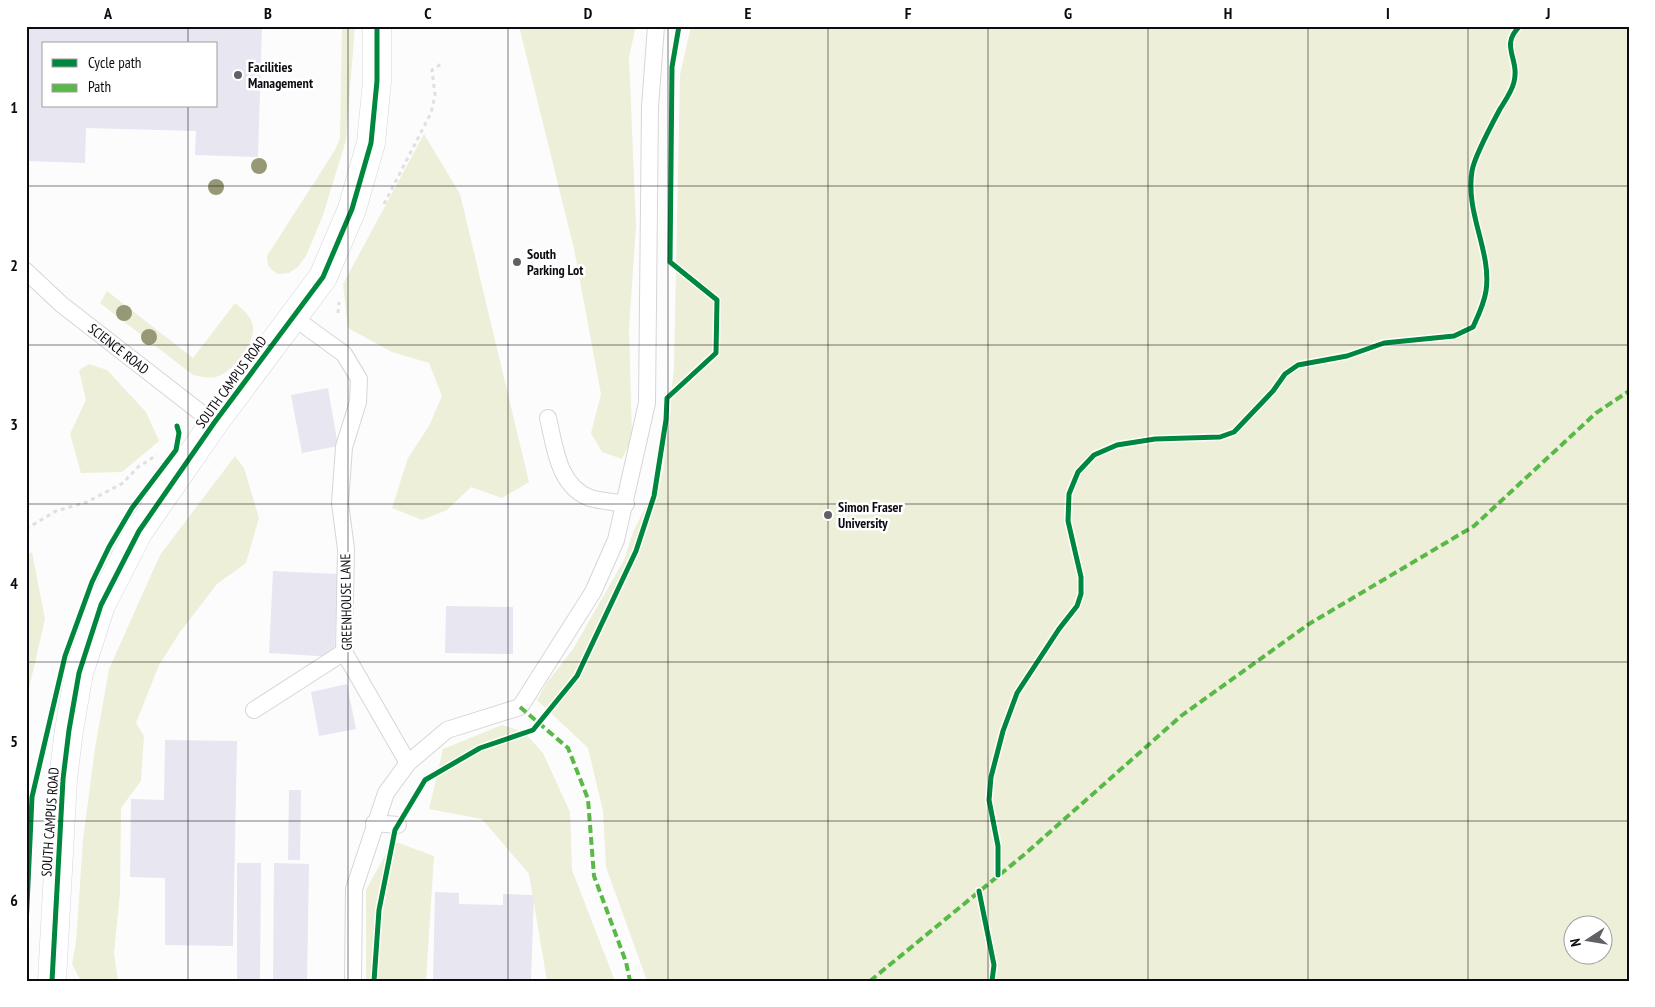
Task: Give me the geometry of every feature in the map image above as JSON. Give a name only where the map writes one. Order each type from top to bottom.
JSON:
[{"type":"street","name":"SOUTH CAMPUS ROAD","points":[[52,981],[63,779],[79,673],[100,605],[122,560],[139,531],[214,423],[323,277],[352,209],[371,143],[377,81],[377,26]]},
{"type":"lane","points":[[353,981],[354,889],[374,824],[386,793],[408,763],[447,730],[520,708],[593,592],[616,540],[626,504],[647,403],[650,107],[656,26]]},
{"type":"lane","name":"SCIENCE ROAD","points":[[26,271],[35,282],[61,304],[214,423]]},
{"type":"lane","name":"GREENHOUSE LANE","points":[[293,317],[344,354],[359,379],[358,402],[344,447],[340,503],[346,549],[344,652],[408,763]]},
{"type":"lane","points":[[548,418],[558,460],[565,478],[577,491],[591,498],[626,504]]},
{"type":"lane","points":[[254,710],[344,652]]},
{"type":"lane","points":[[374,824],[398,825]]},
{"type":"path","points":[[379,212],[431,113],[435,94],[432,70],[440,64]]},
{"type":"path","points":[[26,529],[56,510],[87,502],[122,483],[138,467],[163,451]]},
{"type":"path","points":[[29,845],[28,835],[30,826]]},
{"type":"green space","points":[[342,26],[355,26],[346,140],[323,215],[306,256],[298,267],[289,273],[277,274],[268,266],[267,256],[335,150],[340,138]]},
{"type":"green space","points":[[519,26],[636,26],[629,57],[636,226],[629,328],[632,439],[622,459],[602,452],[591,433],[601,394],[574,249]]},
{"type":"green space","name":"Simon Fraser University","points":[[691,26],[1629,26],[1629,981],[647,981],[606,867],[603,811],[588,748],[537,700],[546,684],[573,649],[624,560],[633,532],[663,472],[674,368],[680,75]]},
{"type":"green space","points":[[424,134],[460,194],[529,482],[502,498],[471,487],[447,510],[422,520],[392,508],[408,458],[429,426],[442,396],[429,363],[392,352],[348,328],[343,284]]},
{"type":"green space","points":[[107,291],[193,358],[235,303],[251,319],[253,334],[242,356],[225,373],[212,377],[193,375],[100,303]]},
{"type":"green space","points":[[89,364],[107,370],[146,412],[159,441],[122,472],[81,473],[70,434],[86,400],[79,370]]},
{"type":"green space","points":[[235,456],[244,468],[259,518],[246,563],[217,584],[180,632],[159,665],[136,723],[144,736],[141,781],[121,808],[120,893],[114,953],[118,981],[81,981],[72,964],[76,942],[83,840],[95,748],[109,669],[160,555]]},
{"type":"green space","points":[[32,552],[45,619],[26,702],[26,556]]},
{"type":"green space","points":[[502,725],[524,732],[543,753],[570,812],[572,870],[615,981],[547,981],[529,874],[482,819],[429,809],[443,749]]},
{"type":"green space","points":[[393,841],[434,856],[426,981],[366,981],[366,890]]},
{"type":"building","name":"Facilities Management","points":[[26,26],[262,26],[258,157],[195,155],[196,131],[86,128],[85,163],[26,161]]},
{"type":"building","points":[[328,388],[338,446],[302,453],[291,395]]},
{"type":"building","points":[[273,571],[338,574],[334,657],[269,653]]},
{"type":"building","points":[[446,606],[513,607],[513,654],[445,653]]},
{"type":"building","points":[[347,684],[356,729],[319,736],[311,692]]},
{"type":"building","points":[[165,740],[237,741],[233,946],[165,945],[165,878],[130,877],[131,799],[164,800]]},
{"type":"building","points":[[289,790],[301,790],[300,860],[288,860]]},
{"type":"building","points":[[237,863],[261,863],[260,981],[237,981]]},
{"type":"building","points":[[274,863],[309,864],[307,981],[273,981]]},
{"type":"building","points":[[435,892],[459,893],[459,904],[503,905],[503,894],[534,895],[531,981],[433,981]]},
{"type":"marked path","points":[[870,981],[1025,854],[1181,716],[1309,624],[1474,526],[1596,413],[1629,391]]},
{"type":"marked path","points":[[520,707],[568,748],[588,799],[594,876],[626,962],[630,981]]},
{"type":"cycle path","points":[[52,981],[63,779],[69,730],[79,673],[101,605],[139,531],[214,423],[323,277],[352,209],[371,143],[377,81],[377,26]]},
{"type":"cycle path","points":[[374,981],[379,910],[395,830],[425,780],[480,748],[533,730],[577,676],[636,551],[654,496],[666,420],[667,398],[716,353],[717,300],[670,262],[672,67],[679,26]]},
{"type":"cycle path","points":[[998,875],[998,846],[989,800],[991,777],[1003,731],[1017,693],[1059,629],[1077,606],[1081,594],[1081,577],[1068,521],[1069,494],[1078,472],[1094,455],[1117,445],[1155,439],[1220,437],[1234,432],[1273,391],[1285,374],[1298,365],[1347,356],[1384,343],[1454,336],[1473,327],[1484,301],[1487,276],[1472,202],[1472,171],[1484,140],[1513,85],[1515,66],[1510,46],[1514,33],[1520,26]]},
{"type":"cycle path","points":[[26,927],[32,797],[65,656],[92,582],[109,547],[132,508],[176,450],[179,433],[177,426]]},
{"type":"cycle path","points":[[979,891],[994,965],[992,981]]},
{"type":"place","name":"Facilities Management","points":[[238,75]]},
{"type":"place","name":"South Parking Lot","points":[[517,262]]},
{"type":"place","name":"Simon Fraser University","points":[[828,515]]}]
